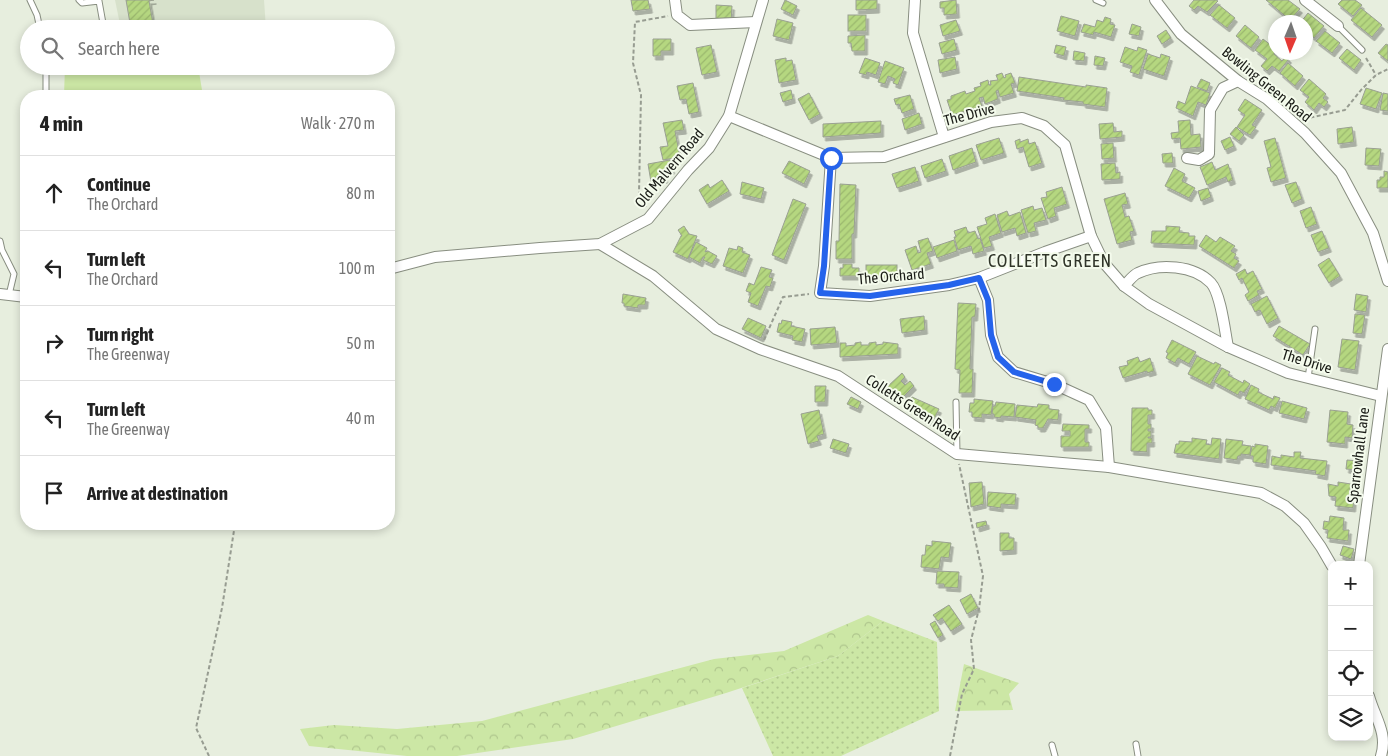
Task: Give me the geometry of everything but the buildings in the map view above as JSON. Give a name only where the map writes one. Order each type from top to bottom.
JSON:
[{"type":"street","points":[[674,0],[677,15],[690,25],[756,22]]},
{"type":"street","name":"Old Malvern Road","points":[[395,267],[435,257],[600,244],[648,219],[688,170],[709,148],[730,116],[763,0]]},
{"type":"street","points":[[915,0],[913,33],[944,136]]},
{"type":"street","name":"Bowling Green Road","points":[[1155,0],[1181,34],[1238,81],[1266,99],[1297,126],[1341,173],[1373,233],[1388,280]]},
{"type":"street","points":[[1305,0],[1338,26]]},
{"type":"street","points":[[1187,158],[1199,160],[1209,154],[1210,110],[1223,88],[1238,81]]},
{"type":"street","name":"The Drive","points":[[730,116],[831,158],[884,157],[991,122],[1022,118],[1044,126],[1065,145],[1091,236],[1104,263],[1124,286],[1149,304],[1228,347],[1288,373],[1381,396]]},
{"type":"street","points":[[820,293],[824,266],[831,158]]},
{"type":"street","name":"The Orchard","points":[[820,293],[870,296],[949,285],[979,278],[1091,236]]},
{"type":"street","name":"Colletts Green Road","points":[[600,244],[653,276],[716,329],[760,349],[838,376],[957,454],[1109,467],[1261,492],[1285,506],[1304,523],[1322,547],[1329,561]]},
{"type":"street","points":[[1124,286],[1137,273],[1152,269],[1169,267],[1194,271],[1212,284],[1221,309],[1228,347]]},
{"type":"street","points":[[979,278],[988,300],[991,335],[998,357],[1014,372],[1054,384],[1089,400],[1106,428],[1109,467]]},
{"type":"street","points":[[4,294],[20,296]]},
{"type":"street","name":"Sparrowhall Lane","points":[[1360,561],[1388,349]]},
{"type":"street","points":[[1373,709],[1387,734],[1386,747],[1381,756]]},
{"type":"lane","points":[[30,0],[38,20]]},
{"type":"lane","points":[[79,0],[82,3],[99,2],[102,20]]},
{"type":"lane","points":[[1096,0],[1103,3]]},
{"type":"lane","points":[[1338,26],[1362,50]]},
{"type":"lane","points":[[46,75],[46,90]]},
{"type":"lane","points":[[0,241],[2,250],[14,274],[4,294]]},
{"type":"lane","points":[[1308,378],[1316,329]]},
{"type":"lane","points":[[956,402],[957,454]]},
{"type":"lane","points":[[1136,744],[1138,756]]},
{"type":"lane","points":[[1052,745],[1055,756]]},
{"type":"path","points":[[648,219],[645,204],[639,193],[641,95],[633,63],[635,22],[677,15]]},
{"type":"path","points":[[1362,50],[1376,75]]},
{"type":"path","points":[[1297,126],[1304,119],[1345,110],[1376,75],[1388,69]]},
{"type":"path","points":[[760,349],[783,297],[820,293]]},
{"type":"path","points":[[950,756],[962,694],[974,670],[971,640],[979,609],[983,576],[957,454]]},
{"type":"path","points":[[209,756],[196,728],[222,608],[235,530]]},
{"type":"shaded area","points":[[115,0],[264,0],[265,20],[119,20]]},
{"type":"green space","points":[[65,75],[200,75],[202,90],[64,90]]},
{"type":"green space","points":[[868,615],[883,621],[838,656],[726,693],[573,739],[457,756],[407,756],[309,746],[300,729],[334,725],[397,729],[482,721],[714,659],[784,651]]},
{"type":"green space","points":[[883,621],[937,642],[939,711],[841,756],[773,756],[742,688],[838,656]]},
{"type":"green space","points":[[964,664],[1019,683],[1009,694],[1013,710],[955,711]]},
{"type":"district","name":"COLLETTS GREEN","points":[[1050,260]]},
{"type":"route","points":[[831,158],[824,266],[820,293],[870,296],[949,285],[979,278],[988,300],[991,335],[998,357],[1014,372],[1054,384]]}]
